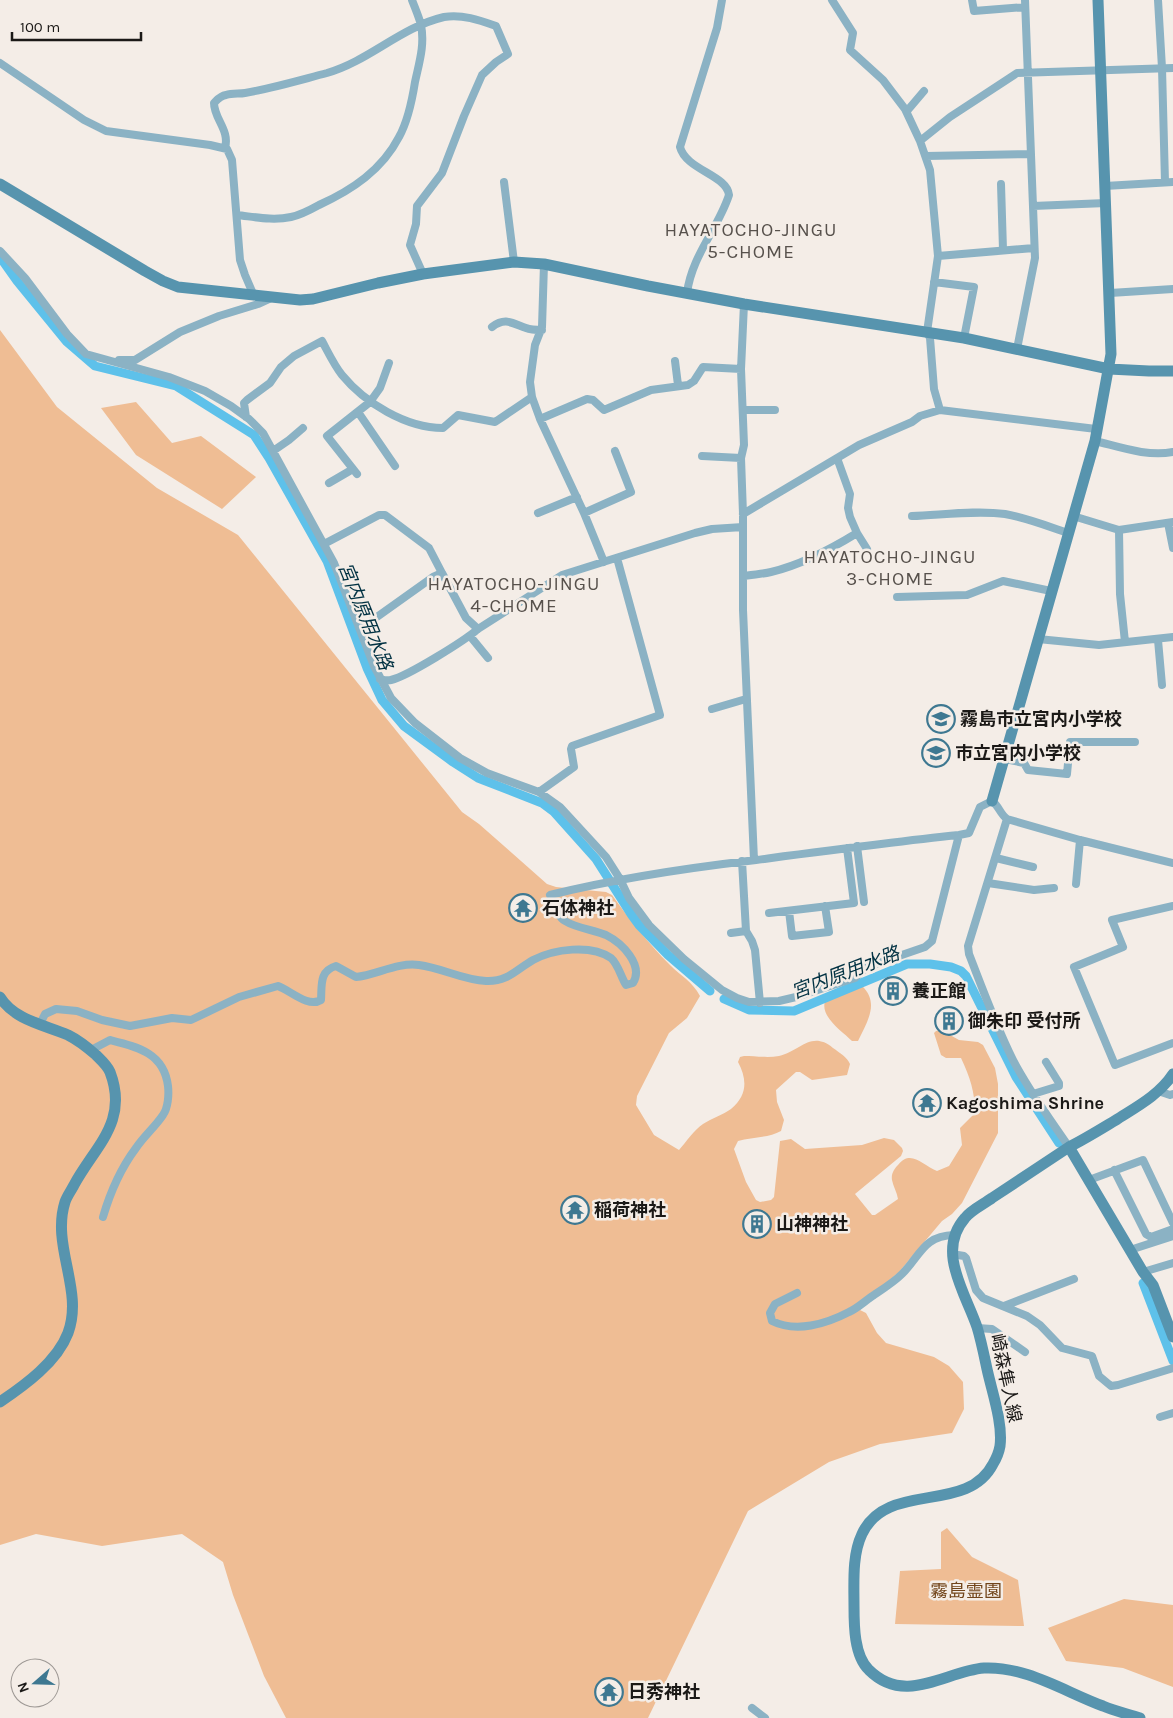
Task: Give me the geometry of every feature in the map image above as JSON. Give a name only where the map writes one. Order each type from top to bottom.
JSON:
[{"type":"street","points":[[238,214],[264,219],[292,217],[335,198],[354,187],[372,172],[395,144],[407,117],[421,53],[421,24],[412,0]]},
{"type":"street","points":[[687,293],[688,283],[697,260],[729,195],[726,186],[689,161],[680,147],[717,28],[722,0]]},
{"type":"street","points":[[832,0],[853,33],[850,50],[883,80],[907,111],[926,156],[932,188],[938,256],[927,332],[930,338],[934,388],[940,410]]},
{"type":"street","points":[[972,0],[974,11],[1025,4],[1035,258],[1017,349]]},
{"type":"street","points":[[40,1024],[45,1014],[56,1008],[77,1011],[102,1020],[130,1026],[172,1018],[191,1020],[239,997],[278,986],[309,1002],[316,1003],[321,1000],[324,973],[328,968],[336,966],[356,977],[397,967],[418,965],[486,982],[516,973],[533,960],[548,954],[582,949],[596,952],[612,959],[626,985],[633,983],[636,977],[633,960],[621,946],[606,935],[566,922],[559,914],[550,895],[618,879],[742,861],[969,833],[980,807],[992,801],[1005,759],[1095,441],[1109,369],[1111,354],[1110,293],[1098,0]]},
{"type":"street","points":[[1105,186],[1169,182],[1163,121],[1158,0]]},
{"type":"street","points":[[254,296],[240,260],[238,214],[232,160],[226,148],[225,130],[214,110],[214,103],[219,98],[227,95],[265,89],[330,72],[358,59],[421,24],[458,16],[472,18],[496,26],[508,54],[482,75],[442,173],[417,206],[416,224],[410,245],[423,274]]},
{"type":"street","points":[[0,63],[84,120],[106,131],[226,148]]},
{"type":"street","points":[[920,141],[950,117],[1017,73],[1173,68]]},
{"type":"street","points":[[907,111],[924,91]]},
{"type":"street","points":[[1163,121],[1173,121]]},
{"type":"street","points":[[926,156],[1031,154]]},
{"type":"street","points":[[504,182],[514,262]]},
{"type":"street","points":[[0,184],[163,281],[188,288],[300,300],[313,299],[378,282],[423,274],[514,262],[544,264],[744,304],[964,338],[1109,369],[1173,371]]},
{"type":"street","points":[[1001,184],[1004,250]]},
{"type":"street","points":[[1033,206],[1106,203]]},
{"type":"street","points":[[938,256],[1034,248]]},
{"type":"street","points":[[0,251],[25,278],[67,334],[86,354],[169,376],[204,391],[246,417],[263,433],[334,563],[380,679],[390,698],[405,714],[451,752],[487,773],[539,792],[560,807],[606,857],[639,913],[661,938],[728,994],[743,1001],[760,1003],[796,997],[855,978],[867,968],[925,948],[932,941],[959,835]]},
{"type":"street","points":[[544,264],[542,330],[536,345],[531,370],[532,397],[604,562]]},
{"type":"street","points":[[934,282],[974,287],[964,338]]},
{"type":"street","points":[[1110,293],[1173,289]]},
{"type":"street","points":[[107,360],[135,360],[180,332],[271,298]]},
{"type":"street","points":[[744,304],[741,369],[744,445],[741,458],[743,610],[754,860]]},
{"type":"street","points":[[492,327],[501,321],[509,321],[528,329],[542,330]]},
{"type":"street","points":[[246,417],[244,403],[270,383],[281,367],[294,356],[322,341],[341,375],[370,402],[378,408],[414,423],[442,428],[458,415],[492,422],[497,421],[532,397]]},
{"type":"street","points":[[675,361],[678,386]]},
{"type":"street","points":[[328,483],[355,472],[327,436],[370,402],[380,388],[389,363]]},
{"type":"street","points":[[540,419],[585,399],[593,400],[604,410],[651,390],[688,385],[694,381],[703,367],[741,369]]},
{"type":"street","points":[[743,410],[775,410]]},
{"type":"street","points":[[743,514],[859,445],[912,422],[920,416],[940,410],[1096,429]]},
{"type":"street","points":[[358,412],[395,466]]},
{"type":"street","points":[[273,451],[303,428]]},
{"type":"street","points":[[1095,441],[1160,455],[1173,452]]},
{"type":"street","points":[[584,513],[631,492],[615,451]]},
{"type":"street","points":[[702,456],[741,458]]},
{"type":"street","points":[[837,458],[850,494],[848,512],[857,533],[867,549]]},
{"type":"street","points":[[538,513],[577,497]]},
{"type":"street","points":[[912,516],[1003,514],[1030,520],[1068,533]]},
{"type":"street","points":[[324,544],[379,515],[385,515],[429,548],[466,618],[478,629]]},
{"type":"street","points":[[1073,516],[1119,530],[1170,522],[1173,548]]},
{"type":"street","points":[[380,679],[391,680],[400,677],[470,636],[562,575],[704,531],[743,527]]},
{"type":"street","points":[[1119,530],[1120,594],[1125,642]]},
{"type":"street","points":[[744,576],[770,572],[794,564],[840,544],[857,533]]},
{"type":"street","points":[[539,792],[574,767],[572,746],[660,715],[617,558]]},
{"type":"street","points":[[360,629],[433,577],[442,574]]},
{"type":"street","points":[[897,597],[967,595],[1003,581],[1051,591]]},
{"type":"street","points":[[470,636],[488,658]]},
{"type":"street","points":[[1038,639],[1099,645],[1173,638]]},
{"type":"street","points":[[1158,640],[1162,685]]},
{"type":"street","points":[[712,709],[746,699]]},
{"type":"street","points":[[1005,759],[1024,763],[1028,770],[1067,774],[1070,742],[1134,742]]},
{"type":"street","points":[[992,801],[997,805],[1002,815],[1008,818],[1080,840],[1173,863]]},
{"type":"street","points":[[1008,818],[968,946],[969,954],[992,1014],[1013,1061],[1032,1094],[1069,1147],[1152,1285],[1173,1337]]},
{"type":"street","points":[[1076,884],[1080,840]]},
{"type":"street","points":[[857,846],[864,902]]},
{"type":"street","points":[[769,914],[854,902],[847,848]]},
{"type":"street","points":[[996,858],[1032,867]]},
{"type":"street","points":[[742,861],[746,931],[755,950],[760,1003]]},
{"type":"street","points":[[988,883],[1034,890],[1054,888]]},
{"type":"street","points":[[789,911],[792,936],[829,932],[825,906]]},
{"type":"street","points":[[1173,906],[1112,920],[1123,947],[1074,966],[1115,1064],[1173,1043]]},
{"type":"street","points":[[731,933],[746,931]]},
{"type":"street","points":[[0,997],[16,1013],[68,1035],[91,1050],[110,1072],[116,1108],[108,1131],[77,1179],[65,1202],[61,1223],[62,1244],[72,1294],[73,1316],[62,1345],[44,1366],[0,1402]]},
{"type":"street","points":[[91,1050],[110,1040],[138,1047],[156,1058],[167,1074],[169,1095],[164,1114],[135,1149],[121,1173],[111,1192],[103,1217]]},
{"type":"street","points":[[1032,1094],[1059,1086],[1046,1062]]},
{"type":"street","name":"崎森隼人線","points":[[1140,1718],[1105,1707],[1032,1676],[1007,1668],[981,1668],[922,1685],[901,1686],[883,1680],[868,1670],[861,1657],[856,1640],[854,1621],[854,1584],[856,1557],[862,1534],[878,1514],[895,1505],[967,1489],[984,1477],[993,1465],[1000,1446],[998,1421],[977,1328],[959,1282],[952,1254],[954,1235],[965,1216],[1069,1147],[1147,1100],[1173,1074]]},
{"type":"street","points":[[1158,1091],[1170,1095],[1173,1094]]},
{"type":"street","points":[[1089,1180],[1143,1160],[1173,1223]]},
{"type":"street","points":[[1114,1170],[1146,1234],[1151,1237],[1173,1229]]},
{"type":"street","points":[[797,1293],[775,1304],[770,1313],[772,1321],[780,1325],[793,1327],[813,1325],[849,1312],[901,1275],[930,1240],[943,1235],[954,1235]]},
{"type":"street","points":[[1130,1250],[1173,1236]]},
{"type":"street","points":[[952,1254],[966,1258],[976,1290],[983,1298],[1027,1316],[1040,1325],[1062,1348],[1092,1356],[1099,1376],[1111,1386],[1172,1368]]},
{"type":"street","points":[[1143,1272],[1173,1263]]},
{"type":"street","points":[[1004,1306],[1074,1279]]},
{"type":"street","points":[[977,1328],[992,1329],[1025,1352]]},
{"type":"street","points":[[1160,1417],[1173,1413]]},
{"type":"street","points":[[752,1708],[765,1718]]},
{"type":"green space","points":[[0,330],[57,407],[157,488],[238,535],[462,812],[479,824],[547,884],[556,887],[606,892],[612,895],[654,948],[693,986],[700,996],[687,1018],[669,1033],[637,1096],[636,1105],[654,1135],[679,1150],[693,1133],[706,1122],[725,1113],[737,1104],[744,1087],[743,1075],[738,1062],[740,1057],[779,1056],[812,1041],[825,1043],[843,1055],[849,1062],[847,1075],[812,1080],[800,1072],[796,1072],[776,1090],[777,1102],[784,1120],[781,1131],[771,1135],[738,1141],[734,1149],[746,1182],[756,1200],[760,1202],[771,1200],[774,1197],[780,1141],[791,1139],[805,1149],[862,1145],[884,1138],[894,1140],[902,1148],[901,1156],[855,1194],[872,1215],[875,1215],[898,1199],[892,1178],[895,1168],[907,1158],[917,1160],[937,1171],[949,1166],[962,1145],[960,1128],[975,1113],[971,1085],[961,1058],[946,1058],[941,1055],[934,1033],[941,1030],[959,1040],[978,1042],[983,1045],[995,1068],[998,1084],[998,1133],[962,1203],[942,1221],[899,1272],[881,1287],[860,1310],[866,1313],[877,1333],[886,1343],[934,1357],[949,1366],[963,1382],[964,1409],[952,1433],[880,1444],[829,1462],[748,1511],[648,1718],[286,1718],[264,1676],[233,1595],[223,1562],[182,1534],[102,1546],[36,1534],[0,1545]]},
{"type":"green space","points":[[136,402],[172,443],[201,436],[256,477],[222,509],[136,455],[101,408]]},
{"type":"green space","points":[[862,986],[870,999],[870,1013],[858,1041],[852,1041],[829,1018],[824,1007],[825,1001]]},
{"type":"green space","name":"霧島霊園","points":[[947,1528],[972,1557],[1018,1580],[1024,1626],[895,1624],[900,1571],[941,1569],[941,1532]]},
{"type":"green space","points":[[1124,1599],[1173,1605],[1173,1687],[1123,1668],[1066,1661],[1048,1628]]},
{"type":"waterway","name":"宮内原用水路","points":[[0,257],[66,341],[95,366],[176,386],[254,435],[327,561],[367,668],[382,700],[404,726],[453,762],[478,778],[542,803],[554,812],[596,859],[639,925],[668,955],[710,991]]},
{"type":"waterway","name":"宮内原用水路","points":[[724,999],[749,1010],[794,1011],[907,964],[930,964],[951,967],[961,971],[966,976],[1016,1077],[1059,1143]]},
{"type":"waterway","name":"宮内原用水路","points":[[1143,1283],[1173,1361]]},
{"type":"place","name":"霧島市立宮内小学校","points":[[941,719]]},
{"type":"place","name":"市立宮内小学校","points":[[936,753]]},
{"type":"place","name":"石体神社","points":[[523,908]]},
{"type":"place","name":"養正館","points":[[893,991]]},
{"type":"place","name":"御朱印 受付所","points":[[949,1021]]},
{"type":"place","name":"Kagoshima Shrine","points":[[927,1103]]},
{"type":"place","name":"稲荷神社","points":[[575,1210]]},
{"type":"place","name":"山神神社","points":[[757,1224]]},
{"type":"place","name":"日秀神社","points":[[609,1692]]},
{"type":"district","name":"HAYATOCHO-JINGU 5-CHOME","points":[[751,240]]},
{"type":"district","name":"HAYATOCHO-JINGU 3-CHOME","points":[[890,567]]},
{"type":"district","name":"HAYATOCHO-JINGU 4-CHOME","points":[[514,594]]}]
